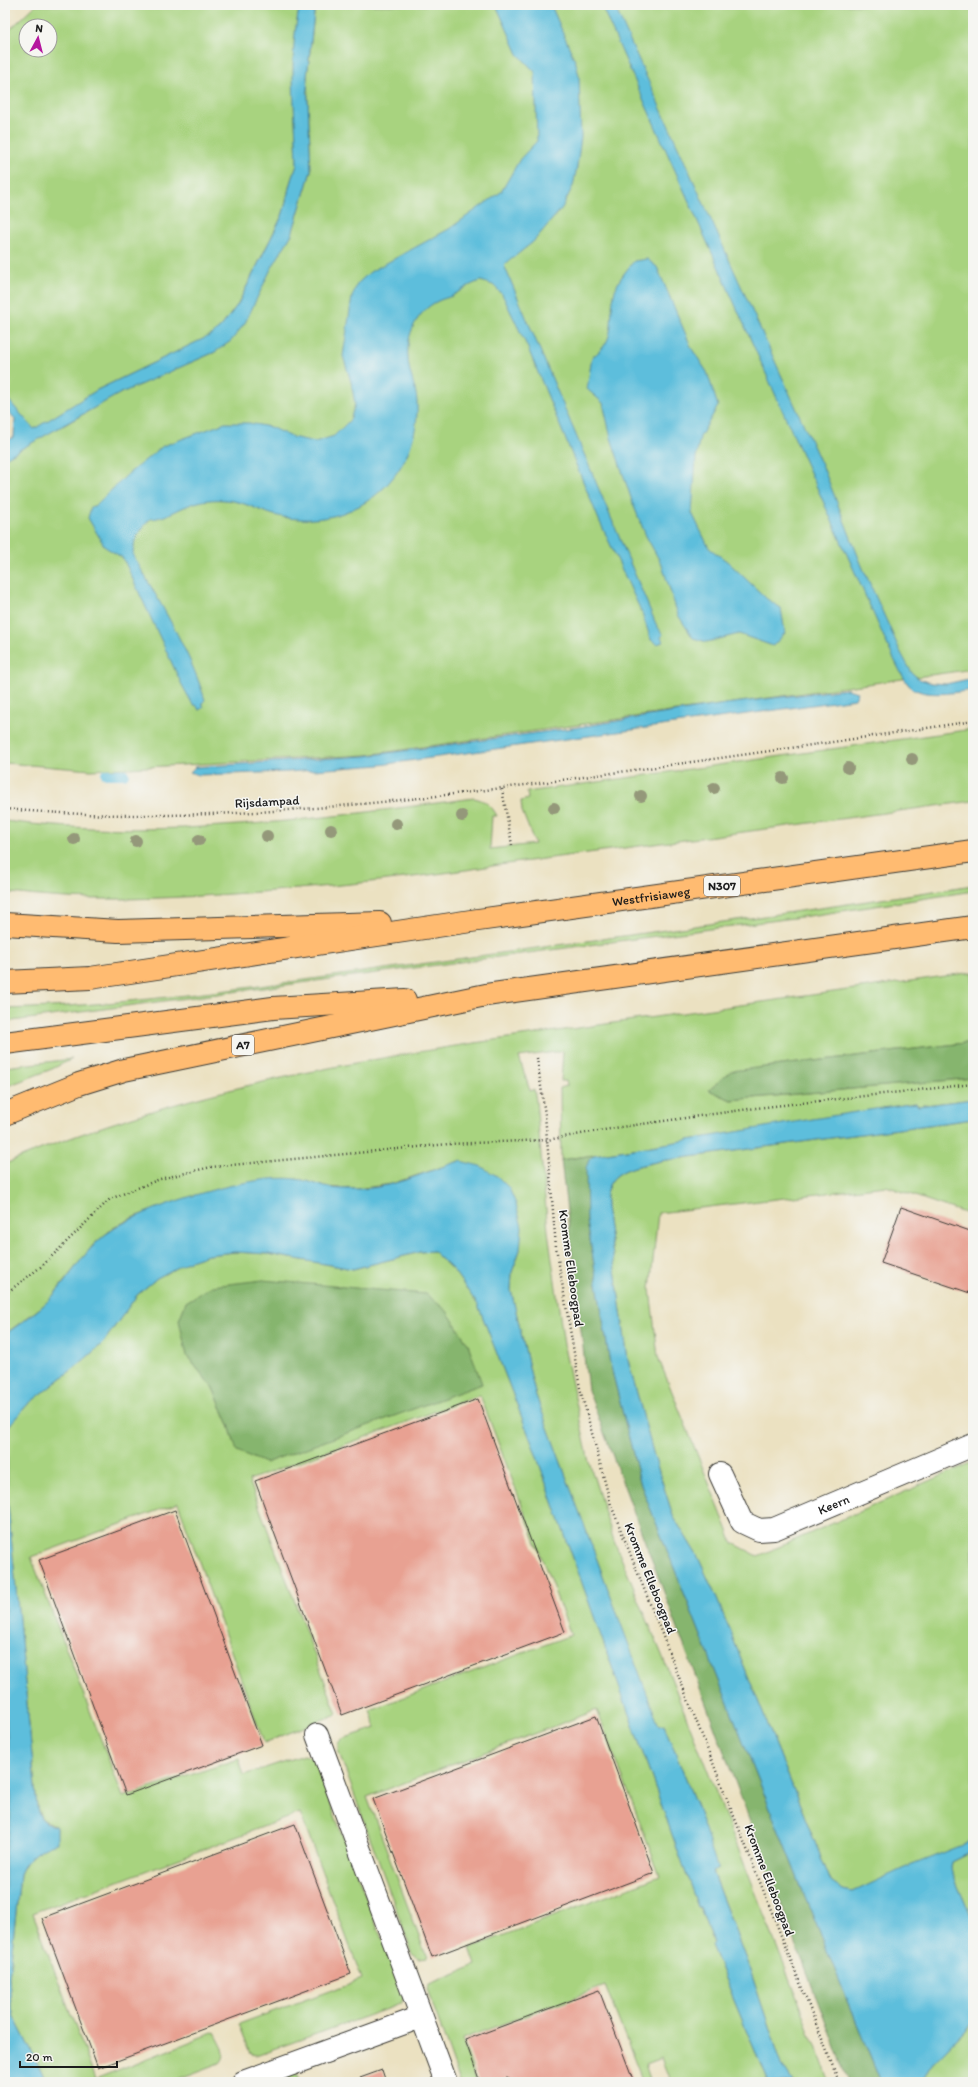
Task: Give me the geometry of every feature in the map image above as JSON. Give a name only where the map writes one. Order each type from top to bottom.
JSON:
[{"type":"highway","name":"Westfrisiaweg","points":[[471,921],[973,851]]},
{"type":"highway","points":[[5,924],[118,931],[240,926],[471,921]]},
{"type":"highway","points":[[5,982],[90,978],[471,921]]},
{"type":"highway","points":[[5,1043],[273,1008],[486,995],[973,927]]},
{"type":"highway","name":"A7","points":[[5,1114],[79,1084],[124,1070],[486,995]]},
{"type":"lane","name":"Keern","points":[[720,1474],[742,1522],[758,1530],[774,1529],[973,1445]]},
{"type":"lane","points":[[317,1735],[446,2082]]},
{"type":"lane","points":[[243,2082],[422,2017]]},
{"type":"path","name":"Rijsdampad","points":[[5,809],[57,814],[133,816],[215,814],[331,807],[502,789],[973,721]]},
{"type":"path","points":[[502,789],[512,846]]},
{"type":"path","name":"Kromme Elleboogpad","points":[[537,1058],[547,1140],[556,1247],[580,1388],[611,1504],[839,2082]]},
{"type":"path","points":[[5,1294],[42,1266],[110,1199],[160,1179],[211,1167],[268,1160],[449,1144],[547,1140],[621,1126],[756,1108],[973,1084]]},
{"type":"green space","points":[[36,5],[300,5],[294,45],[297,166],[290,184],[282,216],[238,304],[221,327],[212,335],[97,390],[63,426],[119,393],[215,352],[292,234],[311,171],[307,77],[315,5],[973,5],[973,669],[366,755],[91,770],[5,763],[5,458],[33,442],[5,398],[5,34],[18,22],[18,58],[58,58],[58,18],[22,18]]},
{"type":"green space","points":[[973,729],[973,801],[432,875],[332,886],[203,896],[118,899],[61,898],[5,892],[5,821],[64,827],[122,829],[181,828],[299,820],[474,798],[482,800],[488,804],[497,816],[492,816],[490,849],[535,844],[522,811],[521,801],[528,799],[527,792]]},
{"type":"green space","points":[[973,885],[973,891],[816,915],[5,1022],[5,1009],[108,1003],[261,986],[694,926]]},
{"type":"green space","points":[[973,972],[973,1042],[765,1067],[709,1090],[731,1100],[973,1078],[973,1099],[918,1106],[916,1103],[561,1160],[560,1088],[567,1086],[566,1081],[561,1081],[563,1051],[519,1057],[530,1091],[534,1089],[548,1231],[565,1352],[589,1462],[614,1541],[662,1655],[830,2082],[793,2082],[782,2065],[750,1970],[712,1871],[717,1869],[697,1807],[664,1725],[659,1727],[535,1393],[511,1290],[512,1272],[520,1250],[460,1161],[391,1184],[356,1189],[327,1187],[297,1179],[172,1203],[134,1217],[113,1228],[93,1245],[47,1303],[5,1334],[5,1164],[73,1137],[141,1114],[280,1078],[350,1064],[492,1040]]},
{"type":"green space","points":[[973,1042],[973,1078],[731,1100],[709,1090],[731,1071]]},
{"type":"green space","points":[[72,1059],[52,1069],[5,1087],[5,1067]]},
{"type":"green space","points":[[973,1119],[973,1216],[886,1186],[658,1213],[650,1289],[658,1357],[733,1543],[758,1556],[973,1462],[973,1841],[853,1892],[842,1890],[831,1882],[717,1599],[698,1557],[673,1516],[654,1456],[628,1360],[606,1207],[606,1194],[610,1183],[621,1173],[628,1169],[660,1161]]},
{"type":"green space","points":[[594,1155],[589,1160],[587,1221],[610,1363],[641,1485],[810,1909],[881,2082],[848,2082],[588,1390],[561,1160]]},
{"type":"green space","points":[[433,1251],[454,1271],[478,1305],[533,1446],[698,1907],[700,1907],[713,1944],[711,1945],[768,2082],[664,2082],[664,2080],[669,2078],[661,2058],[645,2064],[651,2082],[643,2082],[605,1986],[462,2039],[477,2082],[460,2082],[427,1989],[429,1984],[476,1965],[470,1948],[660,1876],[597,1710],[367,1797],[427,1958],[418,1959],[413,1955],[338,1750],[338,1743],[342,1739],[376,1728],[370,1710],[571,1635],[480,1395],[249,1480],[337,1714],[264,1743],[178,1503],[31,1557],[123,1797],[239,1759],[244,1775],[304,1755],[313,1758],[404,1997],[401,2004],[257,2055],[251,2054],[239,2024],[362,1979],[300,1813],[33,1913],[95,2079],[215,2032],[224,2052],[223,2059],[220,2063],[170,2082],[47,2082],[14,2017],[11,2004],[9,1978],[20,1874],[26,1863],[34,1854],[56,1843],[57,1827],[42,1819],[37,1808],[7,1494],[7,1428],[27,1405],[78,1365],[103,1343],[137,1295],[157,1278],[187,1262],[208,1255],[235,1252],[268,1254],[353,1269],[420,1252]],"holes":[[[187,1356],[482,1384],[237,1451],[229,1425],[213,1388]]]},
{"type":"green space","points":[[263,1280],[426,1294],[447,1311],[468,1344],[482,1384],[265,1463],[237,1451],[229,1425],[213,1388],[187,1356],[179,1320],[186,1302],[212,1286]]},
{"type":"green space","points":[[5,1706],[11,1799],[10,1824],[5,1858]]},
{"type":"green space","points":[[973,1851],[973,1921],[950,1868],[951,1862]]},
{"type":"green space","points":[[973,2022],[973,2082],[921,2082],[934,2062]]},
{"type":"green space","points":[[296,2072],[299,2082],[281,2082]]},
{"type":"water","points":[[300,5],[315,5],[307,77],[311,171],[292,234],[271,269],[245,323],[231,341],[215,352],[119,394],[5,458],[5,442],[14,437],[15,419],[5,408],[5,396],[34,429],[97,390],[211,335],[221,327],[238,304],[282,216],[290,184],[297,166],[293,65],[296,25]]},
{"type":"water","points":[[496,5],[551,5],[576,63],[579,76],[581,137],[573,186],[562,208],[533,242],[504,265],[656,624],[663,635],[661,637],[663,642],[657,644],[651,640],[642,613],[599,520],[527,346],[502,294],[493,285],[481,281],[431,305],[424,311],[414,324],[409,340],[408,363],[417,401],[417,420],[407,454],[399,470],[388,484],[375,496],[360,506],[343,513],[317,519],[282,517],[232,501],[204,501],[187,506],[162,517],[150,519],[140,531],[134,544],[133,555],[173,626],[191,662],[205,700],[202,703],[204,707],[199,710],[196,705],[193,705],[182,685],[123,558],[105,547],[88,518],[91,507],[96,505],[128,474],[163,446],[225,423],[249,423],[270,427],[292,437],[315,442],[334,436],[350,420],[355,404],[351,382],[343,356],[352,297],[357,284],[370,272],[449,229],[501,192],[520,159],[537,141],[535,72],[518,54]]},
{"type":"water","points":[[601,5],[614,5],[825,472],[862,566],[901,653],[912,673],[919,679],[932,683],[946,684],[973,678],[973,690],[938,694],[920,692],[907,683],[901,672],[891,653]]},
{"type":"water","points":[[647,259],[657,267],[692,349],[707,372],[718,406],[700,437],[696,457],[692,513],[709,548],[728,562],[767,599],[781,608],[785,633],[773,646],[739,634],[707,642],[693,638],[678,615],[662,565],[646,536],[633,504],[611,438],[603,403],[587,389],[592,357],[606,344],[609,337],[612,304],[615,290],[622,277],[634,261]]},
{"type":"water","points":[[847,689],[858,692],[855,699],[380,765],[288,772],[198,775],[190,772],[195,767],[365,756],[573,728],[725,704]]},
{"type":"water","points":[[973,1099],[973,1119],[660,1161],[628,1169],[621,1173],[610,1183],[606,1193],[606,1207],[628,1360],[654,1456],[673,1516],[698,1557],[717,1599],[831,1882],[842,1890],[853,1892],[902,1869],[973,1841],[973,1851],[951,1862],[950,1868],[973,1921],[973,2022],[934,2062],[921,2082],[881,2082],[810,1909],[641,1485],[610,1363],[587,1221],[586,1168],[589,1160],[594,1155],[916,1103],[918,1106]]},
{"type":"water","points":[[460,1161],[480,1166],[497,1176],[509,1188],[516,1204],[522,1227],[520,1250],[512,1272],[511,1290],[535,1393],[659,1726],[664,1725],[697,1807],[718,1869],[712,1872],[750,1970],[782,2065],[793,2082],[768,2082],[711,1945],[713,1943],[700,1907],[698,1907],[533,1446],[478,1305],[454,1271],[433,1251],[420,1252],[353,1269],[268,1254],[235,1252],[208,1255],[187,1262],[157,1278],[137,1295],[103,1343],[78,1365],[27,1405],[7,1428],[7,1494],[37,1808],[41,1818],[57,1827],[57,1843],[34,1854],[26,1863],[20,1874],[9,1978],[11,2004],[14,2017],[47,2082],[5,2082],[5,1858],[10,1824],[11,1799],[5,1706],[5,1334],[48,1301],[87,1253],[105,1235],[131,1219],[153,1210],[203,1193],[255,1181],[278,1178],[296,1179],[332,1188],[369,1188],[396,1183]]},
{"type":"building","points":[[901,1207],[973,1232],[973,1294],[881,1263]]},
{"type":"building","points":[[478,1399],[565,1632],[342,1715],[255,1481]]},
{"type":"building","points":[[175,1510],[262,1745],[126,1795],[39,1560]]},
{"type":"building","points":[[596,1716],[654,1873],[432,1957],[373,1799]]},
{"type":"building","points":[[295,1824],[351,1974],[98,2068],[42,1918]]},
{"type":"building","points":[[599,1990],[634,2082],[515,2082],[507,2078],[495,2082],[480,2082],[465,2040]]},
{"type":"building","points":[[382,2070],[386,2082],[349,2082]]},
{"type":"waterway","points":[[106,774],[124,774]]}]
